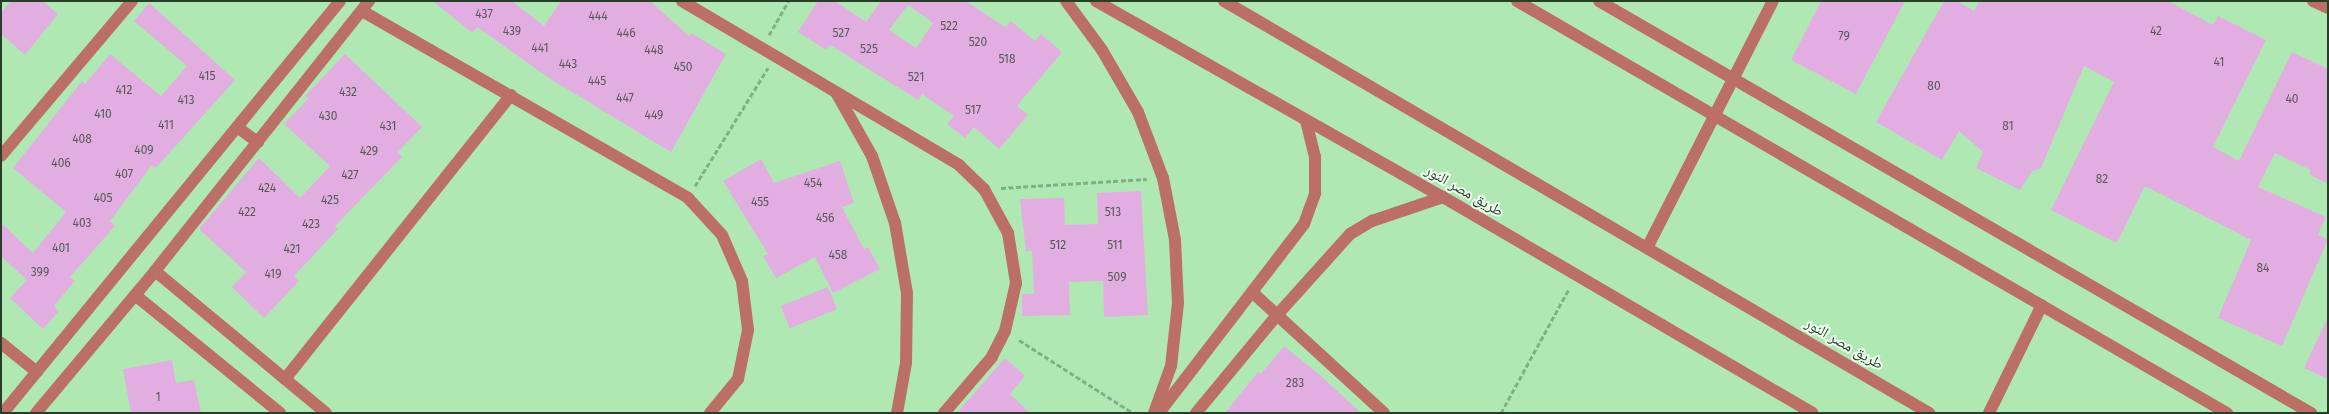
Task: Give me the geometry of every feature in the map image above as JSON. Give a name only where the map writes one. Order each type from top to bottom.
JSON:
[{"type":"street","points":[[1,156],[132,1]]},
{"type":"street","points":[[3,413],[340,1]]},
{"type":"street","points":[[682,1],[959,165],[984,189],[1008,233],[1016,282],[1006,331],[992,357],[944,413]]},
{"type":"street","points":[[1066,1],[1102,50],[1138,112],[1162,178],[1175,240],[1178,303],[1171,366],[1154,413]]},
{"type":"street","name":"طريق مصر النور","points":[[1096,1],[1443,197],[1813,413]]},
{"type":"street","name":"طريق مصر النور","points":[[1224,1],[1929,413]]},
{"type":"street","points":[[1517,1],[2227,413]]},
{"type":"street","points":[[1599,1],[2311,413]]},
{"type":"street","points":[[1647,248],[1713,114],[1773,1]]},
{"type":"street","points":[[2313,1],[2328,8]]},
{"type":"street","points":[[36,413],[155,271],[366,6],[511,96],[688,198],[722,235],[742,280],[748,330],[738,379],[710,413]]},
{"type":"street","points":[[837,94],[872,156],[895,223],[906,293],[906,363],[897,413]]},
{"type":"street","points":[[286,379],[511,96]]},
{"type":"street","points":[[1159,413],[1304,224],[1315,193],[1315,156],[1306,121]]},
{"type":"street","points":[[237,127],[258,142]]},
{"type":"street","points":[[1196,413],[1278,314],[1350,234],[1372,221],[1443,197]]},
{"type":"street","points":[[155,271],[326,413]]},
{"type":"street","points":[[1252,292],[1384,413]]},
{"type":"street","points":[[135,295],[280,413]]},
{"type":"street","points":[[1989,413],[2042,304]]},
{"type":"street","points":[[1,343],[37,372]]},
{"type":"path","points":[[761,49],[789,1]]},
{"type":"path","points":[[688,198],[775,57]]},
{"type":"path","points":[[984,189],[1162,178]]},
{"type":"path","points":[[1501,413],[1577,275]]},
{"type":"path","points":[[1006,331],[1133,413]]},
{"type":"building","points":[[11,1],[43,1],[58,14],[25,55],[1,34],[1,12]]},
{"type":"building","points":[[433,1],[512,1],[544,26],[561,1],[650,1],[689,36],[691,33],[726,54],[671,152],[552,80],[477,27],[472,33]]},
{"type":"building","points":[[818,1],[835,1],[866,22],[881,1],[966,1],[1005,27],[1011,21],[1035,41],[1041,34],[1062,52],[1017,106],[1028,115],[999,149],[974,127],[965,138],[947,124],[954,116],[922,94],[918,100],[830,45],[826,50],[798,32]],"holes":[[[908,5],[933,23],[916,48],[889,30]]]},
{"type":"building","points":[[1821,1],[1905,1],[1856,94],[1791,60]]},
{"type":"building","points":[[1944,1],[1957,1],[1974,11],[1980,1],[2168,1],[2213,25],[2218,16],[2266,40],[2213,147],[2239,161],[2292,52],[2328,69],[2328,184],[2309,174],[2311,170],[2275,153],[2258,187],[2326,217],[2318,235],[2328,239],[2282,346],[2218,318],[2251,240],[2145,186],[2117,243],[2051,210],[2114,82],[2084,66],[2041,168],[2032,171],[2020,190],[1976,168],[1983,152],[1959,131],[1942,160],[1876,122]]},
{"type":"building","points":[[149,3],[235,80],[156,168],[152,165],[110,221],[115,226],[70,277],[75,281],[54,306],[59,311],[43,329],[10,298],[27,280],[1,256],[1,223],[33,253],[66,212],[13,168],[82,81],[85,84],[110,54],[161,96],[187,66],[134,21]]},
{"type":"building","points":[[345,54],[422,127],[398,152],[402,157],[335,226],[338,229],[294,276],[299,281],[264,318],[232,287],[246,272],[199,229],[259,158],[300,198],[330,166],[284,124],[308,99],[305,96]]},
{"type":"building","points":[[761,159],[774,183],[840,161],[854,203],[842,207],[864,249],[868,247],[880,269],[833,293],[815,257],[776,278],[763,256],[768,254],[723,181]]},
{"type":"building","points":[[1141,191],[1148,315],[1104,317],[1103,281],[1069,282],[1070,315],[1022,316],[1022,294],[1034,294],[1032,251],[1026,252],[1020,199],[1064,198],[1065,225],[1098,224],[1097,193]]},
{"type":"building","points":[[828,287],[837,309],[790,328],[781,306]]},
{"type":"building","points":[[2328,317],[2328,379],[2304,368]]},
{"type":"building","points":[[1284,346],[1321,376],[1361,413],[1225,413],[1258,372],[1261,374]]},
{"type":"building","points":[[1005,358],[1025,376],[1010,394],[1030,413],[957,413]]},
{"type":"building","points":[[172,360],[176,383],[194,380],[201,413],[131,413],[123,369]]}]
